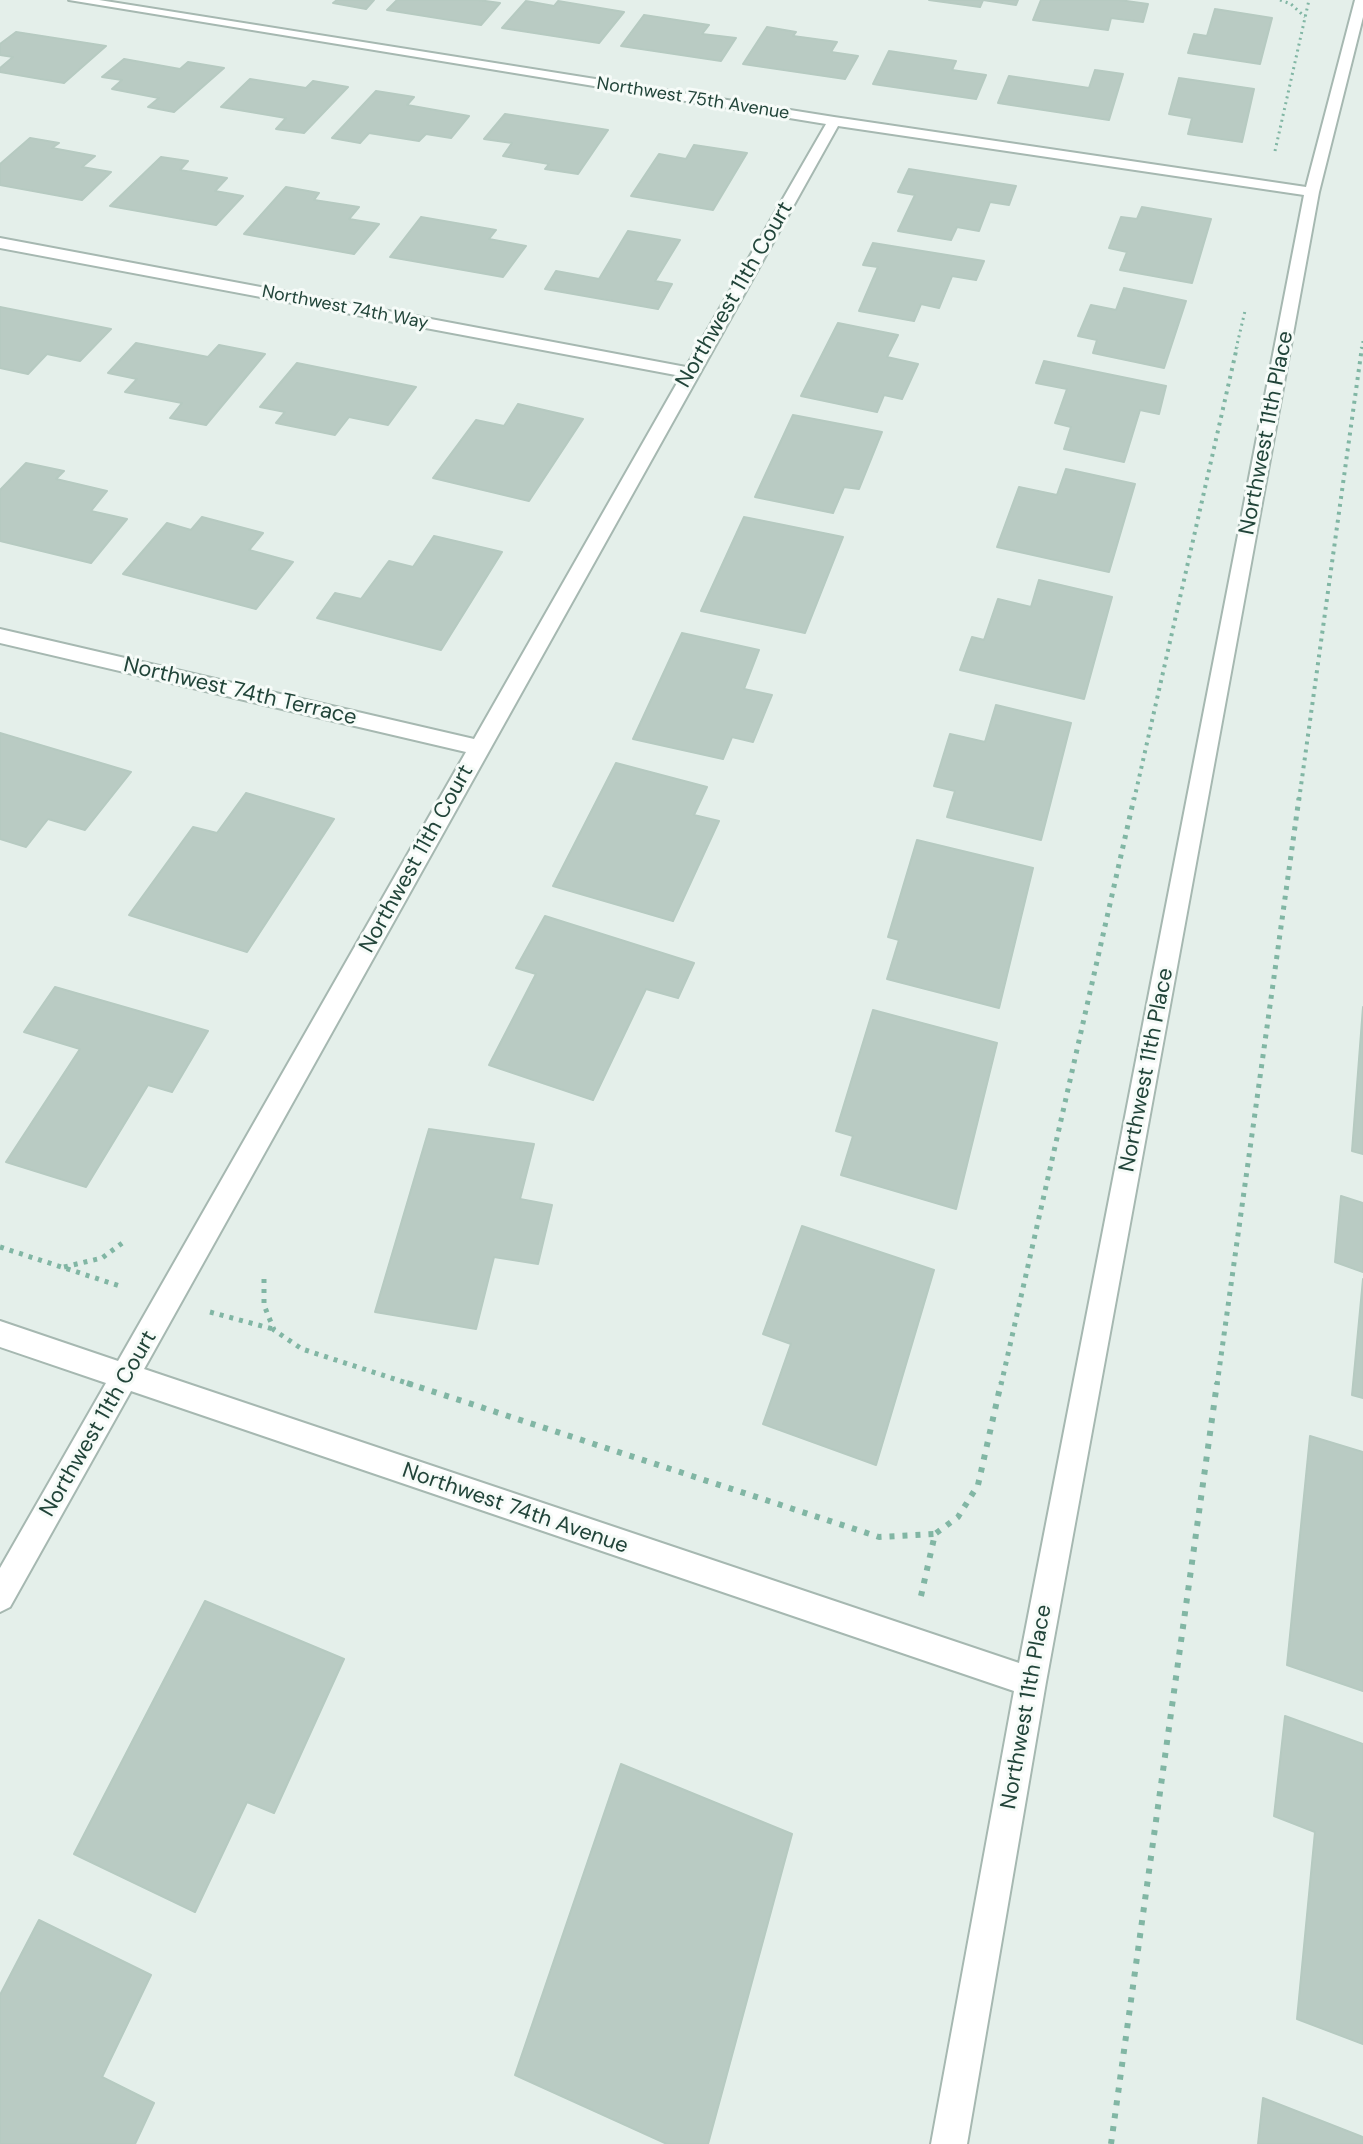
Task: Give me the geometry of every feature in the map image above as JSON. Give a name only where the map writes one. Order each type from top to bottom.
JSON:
[{"type":"street","name":"Northwest 75th Avenue","points":[[75,0],[834,121],[1312,192]]},
{"type":"street","name":"Northwest 11th Place","points":[[949,2144],[1031,1682],[1312,192],[1361,0]]},
{"type":"street","name":"Northwest 11th Court","points":[[0,1597],[834,121]]},
{"type":"street","name":"Northwest 74th Way","points":[[0,243],[691,373]]},
{"type":"street","name":"Northwest 74th Terrace","points":[[0,636],[480,748]]},
{"type":"street","name":"Northwest 74th Avenue","points":[[0,1334],[1031,1682]]},
{"type":"path","points":[[1280,0],[1303,12],[1306,20]]},
{"type":"path","points":[[1273,186],[1269,159],[1274,155],[1309,0]]},
{"type":"path","points":[[264,1279],[264,1305],[274,1330],[302,1349],[879,1537],[935,1534],[958,1517],[978,1485],[1245,308]]},
{"type":"path","points":[[1111,2144],[1363,341]]},
{"type":"path","points":[[63,1268],[102,1258],[125,1241]]},
{"type":"path","points":[[911,1642],[935,1534]]},
{"type":"building","points":[[337,0],[374,0],[366,9],[333,3]]},
{"type":"building","points":[[397,0],[500,3],[481,25],[387,10]]},
{"type":"building","points":[[929,0],[983,0],[980,7]]},
{"type":"building","points":[[983,0],[1018,0],[1016,5]]},
{"type":"building","points":[[1041,0],[1119,0],[1148,4],[1143,22],[1111,18],[1108,30],[1033,20]]},
{"type":"building","points":[[526,1],[554,6],[558,1],[624,12],[599,43],[502,28]]},
{"type":"building","points":[[1215,9],[1272,18],[1260,64],[1188,53],[1194,34],[1207,36]]},
{"type":"building","points":[[644,15],[709,25],[702,34],[736,38],[721,61],[621,46]]},
{"type":"building","points":[[767,27],[796,32],[793,36],[837,42],[831,52],[858,56],[845,79],[743,64]]},
{"type":"building","points":[[16,32],[106,46],[64,83],[0,72],[0,68],[13,57],[0,55],[0,44]]},
{"type":"building","points":[[889,51],[956,61],[952,70],[986,75],[976,99],[873,84]]},
{"type":"building","points":[[124,59],[180,69],[188,62],[224,68],[174,112],[148,107],[159,98],[112,89],[122,80],[102,77]]},
{"type":"building","points":[[1095,70],[1123,74],[1109,120],[998,103],[1009,76],[1089,88]]},
{"type":"building","points":[[1179,78],[1254,89],[1242,142],[1188,134],[1192,118],[1169,114]]},
{"type":"building","points":[[250,79],[306,88],[313,81],[348,87],[304,133],[276,129],[286,118],[221,107]]},
{"type":"building","points":[[376,91],[414,97],[407,105],[469,116],[451,138],[426,134],[419,141],[369,133],[360,143],[332,138]]},
{"type":"building","points":[[505,114],[608,130],[578,174],[545,169],[549,164],[503,156],[512,143],[484,139]]},
{"type":"building","points":[[30,138],[59,143],[52,148],[95,156],[82,167],[111,172],[82,200],[0,185],[0,164]]},
{"type":"building","points":[[694,145],[747,153],[713,210],[631,196],[659,154],[686,159]]},
{"type":"building","points":[[161,157],[188,161],[180,170],[227,178],[215,191],[243,196],[216,225],[110,206]]},
{"type":"building","points":[[909,169],[1016,186],[1009,205],[990,202],[979,231],[957,227],[951,240],[898,231],[915,195],[898,192]]},
{"type":"building","points":[[286,187],[319,193],[314,200],[359,207],[349,219],[379,224],[354,254],[244,234]]},
{"type":"building","points":[[1142,207],[1211,219],[1192,283],[1120,270],[1127,252],[1109,248],[1121,217],[1137,219]]},
{"type":"building","points":[[421,217],[496,230],[489,239],[526,246],[503,277],[390,257]]},
{"type":"building","points":[[628,231],[680,240],[655,281],[672,284],[658,309],[545,289],[556,271],[599,279]]},
{"type":"building","points":[[873,243],[984,261],[976,280],[952,276],[939,308],[921,304],[914,321],[859,311],[878,267],[863,265]]},
{"type":"building","points":[[1124,288],[1186,301],[1164,368],[1093,353],[1097,340],[1078,336],[1091,305],[1116,310]]},
{"type":"building","points":[[0,307],[111,329],[80,361],[47,354],[28,374],[0,368]]},
{"type":"building","points":[[838,323],[898,335],[887,357],[918,364],[902,399],[884,395],[877,412],[801,396]]},
{"type":"building","points":[[136,343],[208,357],[219,345],[265,354],[206,425],[170,418],[182,403],[125,392],[137,379],[108,373]]},
{"type":"building","points":[[1044,361],[1166,386],[1159,414],[1140,410],[1124,462],[1064,449],[1071,427],[1055,423],[1067,389],[1036,383]]},
{"type":"building","points":[[297,363],[416,387],[388,425],[349,417],[335,435],[276,423],[285,412],[260,407]]},
{"type":"building","points":[[518,404],[583,419],[529,501],[433,478],[476,420],[504,426]]},
{"type":"building","points":[[793,415],[882,432],[859,489],[844,487],[833,513],[755,497]]},
{"type":"building","points":[[26,463],[64,471],[56,479],[107,491],[91,511],[127,519],[91,563],[0,541],[0,490]]},
{"type":"building","points":[[1066,469],[1135,484],[1109,572],[997,547],[1019,487],[1057,495]]},
{"type":"building","points":[[202,517],[263,533],[249,550],[293,562],[256,609],[123,574],[167,523],[191,530]]},
{"type":"building","points":[[744,517],[843,537],[805,633],[701,611]]},
{"type":"building","points":[[434,536],[502,552],[441,650],[317,618],[335,593],[361,599],[389,561],[413,567]]},
{"type":"building","points":[[1039,580],[1112,597],[1084,699],[960,670],[972,637],[984,640],[998,599],[1031,607]]},
{"type":"building","points":[[682,633],[759,650],[744,689],[772,695],[753,742],[732,737],[723,759],[633,739]]},
{"type":"building","points":[[996,705],[1071,723],[1041,840],[947,817],[955,791],[934,786],[950,734],[985,742]]},
{"type":"building","points":[[0,733],[131,772],[85,830],[48,819],[26,847],[0,839]]},
{"type":"building","points":[[616,763],[707,787],[694,815],[719,821],[673,921],[553,886]]},
{"type":"building","points":[[246,793],[334,819],[247,952],[129,915],[193,827],[217,833]]},
{"type":"building","points":[[917,840],[1033,868],[999,1008],[887,979],[899,940],[888,937]]},
{"type":"building","points":[[545,916],[694,963],[678,998],[646,989],[593,1100],[489,1065],[536,974],[516,968]]},
{"type":"building","points":[[55,987],[208,1031],[172,1092],[148,1085],[86,1187],[6,1162],[80,1049],[24,1032]]},
{"type":"building","points":[[1363,1007],[1363,1154],[1352,1151]]},
{"type":"building","points":[[873,1010],[997,1043],[956,1209],[841,1175],[853,1136],[836,1131]]},
{"type":"building","points":[[429,1129],[534,1144],[520,1199],[552,1205],[538,1264],[494,1257],[476,1329],[375,1312]]},
{"type":"building","points":[[1341,1196],[1363,1203],[1363,1272],[1335,1262]]},
{"type":"building","points":[[802,1226],[934,1270],[876,1465],[763,1424],[791,1344],[763,1334]]},
{"type":"building","points":[[1363,1279],[1363,1398],[1352,1395]]},
{"type":"building","points":[[1310,1436],[1363,1452],[1363,1691],[1287,1665]]},
{"type":"building","points":[[205,1601],[344,1659],[274,1813],[247,1802],[195,1912],[74,1854]]},
{"type":"building","points":[[1285,1716],[1363,1744],[1363,2044],[1297,2019],[1315,1832],[1274,1816]]},
{"type":"building","points":[[621,1764],[792,1834],[708,2144],[667,2144],[515,2075]]},
{"type":"building","points":[[39,1920],[151,1975],[102,2077],[154,2103],[135,2144],[0,2144],[0,1995]]},
{"type":"building","points":[[1263,2098],[1363,2137],[1363,2144],[1258,2144]]}]
